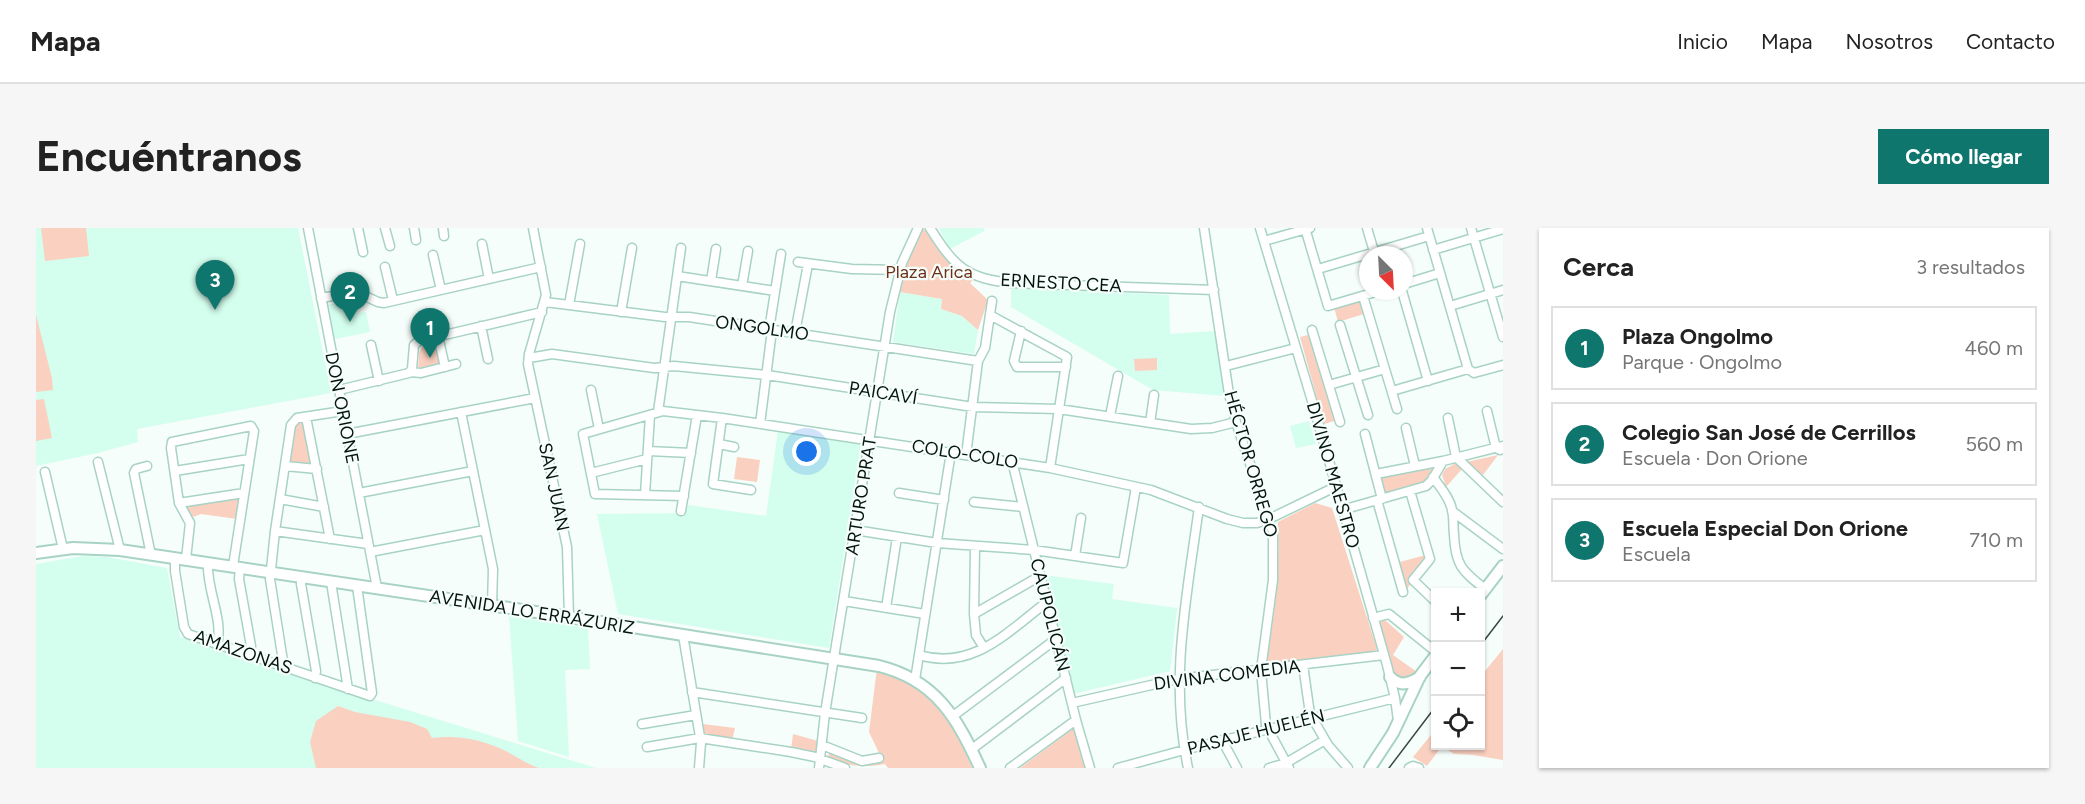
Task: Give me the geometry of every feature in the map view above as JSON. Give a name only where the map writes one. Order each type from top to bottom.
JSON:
[{"type":"main road","name":"AVENIDA LO ERRÁZURIZ","points":[[36,553],[63,549],[120,550],[569,617],[888,668],[915,680],[937,696],[953,716],[980,768]]},
{"type":"main road","points":[[1485,589],[1503,566]]},
{"type":"main road","points":[[1370,768],[1399,724],[1420,676],[1431,660]]},
{"type":"main road","points":[[1390,677],[1404,684],[1420,676]]},
{"type":"street","name":"DON ORIONE","points":[[308,228],[376,588]]},
{"type":"street","points":[[358,228],[363,252]]},
{"type":"street","points":[[386,228],[390,246]]},
{"type":"street","points":[[414,228],[417,240]]},
{"type":"street","points":[[529,357],[546,292],[533,228]]},
{"type":"street","name":"ARTURO PRAT","points":[[820,764],[825,713],[885,346],[900,270],[918,228]]},
{"type":"street","name":"ERNESTO CEA","points":[[930,228],[959,267],[981,278],[1012,283],[1214,290]]},
{"type":"street","name":"HÉCTOR ORREGO","points":[[1204,228],[1229,394],[1273,537],[1274,571],[1261,670],[1268,729],[1287,765]]},
{"type":"street","name":"DIVINO MAESTRO","points":[[1260,228],[1384,655],[1399,724]]},
{"type":"street","points":[[1264,242],[1307,228],[1328,306],[1359,297]]},
{"type":"street","points":[[1367,228],[1373,246]]},
{"type":"street","points":[[1470,228],[1503,337]]},
{"type":"street","points":[[1433,250],[1503,230]]},
{"type":"street","points":[[1394,246],[1428,232],[1468,369],[1474,373],[1503,365]]},
{"type":"street","points":[[482,244],[489,279]]},
{"type":"street","points":[[568,305],[580,244]]},
{"type":"street","points":[[621,312],[632,248]]},
{"type":"street","points":[[645,495],[647,455],[664,368],[681,248]]},
{"type":"street","points":[[711,281],[716,249]]},
{"type":"street","points":[[742,286],[748,251]]},
{"type":"street","points":[[760,424],[775,291],[782,254]]},
{"type":"street","points":[[433,255],[441,290]]},
{"type":"street","points":[[1318,270],[1359,258]]},
{"type":"street","points":[[795,333],[803,263],[852,269],[900,270]]},
{"type":"street","points":[[386,267],[393,300]]},
{"type":"street","points":[[321,298],[356,292],[380,303],[541,267]]},
{"type":"street","points":[[1413,281],[1440,273]]},
{"type":"street","points":[[677,276],[775,291]]},
{"type":"street","points":[[1450,306],[1503,290]]},
{"type":"street","points":[[1365,300],[1397,409]]},
{"type":"street","points":[[1405,300],[1428,381]]},
{"type":"street","points":[[966,455],[978,361],[984,351],[992,301]]},
{"type":"street","name":"ONGOLMO","points":[[545,302],[621,312],[689,317],[978,361]]},
{"type":"street","points":[[411,372],[415,343],[542,312]]},
{"type":"street","points":[[990,315],[1067,357],[1050,468]]},
{"type":"street","points":[[1340,325],[1368,415]]},
{"type":"street","points":[[481,326],[488,359]]},
{"type":"street","points":[[1312,330],[1340,422]]},
{"type":"street","points":[[1021,331],[1014,362],[1017,367],[1066,367]]},
{"type":"street","points":[[438,336],[445,367]]},
{"type":"street","points":[[371,345],[379,381]]},
{"type":"street","points":[[1226,366],[1296,348]]},
{"type":"street","name":"PAICAVÍ","points":[[529,357],[552,354],[654,369],[674,366],[767,375],[973,407],[1059,409],[1198,430],[1236,422]]},
{"type":"street","name":"SAN JUAN","points":[[529,357],[535,398],[567,547],[569,617]]},
{"type":"street","points":[[339,390],[411,372],[421,373],[456,364]]},
{"type":"street","points":[[1329,385],[1385,369]]},
{"type":"street","points":[[1392,392],[1468,369]]},
{"type":"street","points":[[1110,416],[1118,376]]},
{"type":"street","points":[[591,390],[599,429]]},
{"type":"street","points":[[1150,423],[1154,395]]},
{"type":"street","points":[[347,434],[535,398]]},
{"type":"street","points":[[282,666],[270,572],[291,425],[295,419],[343,411]]},
{"type":"street","name":"COLO-COLO","points":[[591,473],[583,434],[667,411],[1050,468],[1159,493],[1238,522],[1252,523],[1269,519],[1335,487]]},
{"type":"street","points":[[1377,474],[1501,448],[1487,411]]},
{"type":"street","points":[[461,412],[493,575],[492,606]]},
{"type":"street","points":[[681,511],[697,415]]},
{"type":"street","points":[[306,417],[330,539]]},
{"type":"street","points":[[723,418],[713,484],[751,490]]},
{"type":"street","points":[[1342,510],[1426,486],[1449,458],[1448,418]]},
{"type":"street","points":[[180,559],[190,523],[179,503],[171,444],[174,441],[206,434],[253,427],[237,567],[251,646],[250,655]]},
{"type":"street","points":[[1406,428],[1415,466]]},
{"type":"street","points":[[1365,434],[1377,474],[1380,500],[1403,592]]},
{"type":"street","points":[[719,444],[734,447]]},
{"type":"street","points":[[915,680],[951,452]]},
{"type":"street","points":[[684,496],[595,494],[591,473],[647,455],[690,453]]},
{"type":"street","points":[[1449,458],[1503,502]]},
{"type":"street","points":[[175,471],[249,459]]},
{"type":"street","name":"CAUPOLICÁN","points":[[1012,461],[1090,768]]},
{"type":"street","points":[[98,462],[120,550]]},
{"type":"street","points":[[147,466],[136,469],[134,474],[151,555]]},
{"type":"street","points":[[285,466],[317,469]]},
{"type":"street","points":[[359,494],[473,471]]},
{"type":"street","points":[[45,472],[63,549]]},
{"type":"street","points":[[1433,477],[1452,511],[1456,558],[1464,572],[1479,588]]},
{"type":"street","points":[[855,530],[937,543],[1034,550],[1124,563],[1136,487]]},
{"type":"street","points":[[1410,491],[1429,558],[1413,580],[1431,597]]},
{"type":"street","points":[[179,503],[244,492]]},
{"type":"street","points":[[899,493],[944,500]]},
{"type":"street","points":[[280,499],[324,507]]},
{"type":"street","points":[[974,502],[1023,507]]},
{"type":"street","points":[[1188,768],[1184,750],[1178,679],[1199,507]]},
{"type":"street","points":[[1452,511],[1503,549]]},
{"type":"street","points":[[1076,556],[1081,518]]},
{"type":"street","points":[[275,531],[330,539],[369,548],[485,530]]},
{"type":"street","points":[[886,608],[897,537]]},
{"type":"street","points":[[975,546],[974,614],[976,635],[984,648]]},
{"type":"street","name":"AMAZONAS","points":[[180,559],[175,571],[185,630],[191,636],[371,696],[357,586]]},
{"type":"street","points":[[208,563],[218,645]]},
{"type":"street","points":[[974,614],[1040,576]]},
{"type":"street","points":[[301,578],[315,678]]},
{"type":"street","points":[[331,582],[348,689]]},
{"type":"street","points":[[844,601],[925,614]]},
{"type":"street","points":[[919,655],[941,660],[977,653],[1047,602]]},
{"type":"street","points":[[1373,618],[1389,614],[1431,649]]},
{"type":"street","points":[[683,635],[700,738],[699,768]]},
{"type":"street","points":[[953,716],[1056,639]]},
{"type":"street","name":"DIVINA COMEDIA","points":[[1072,703],[1178,679],[1384,655]]},
{"type":"street","points":[[1303,665],[1313,718],[1325,740],[1348,768]]},
{"type":"street","points":[[972,749],[1066,678]]},
{"type":"street","points":[[692,692],[862,718]]},
{"type":"street","name":"PASAJE HUELÉN","points":[[1118,768],[1138,765],[1222,740],[1395,698]]},
{"type":"street","points":[[642,724],[696,715]]},
{"type":"street","points":[[1010,768],[1076,720]]},
{"type":"street","points":[[647,747],[700,738],[791,752],[820,764],[845,768]]},
{"type":"street","points":[[1222,740],[1237,768]]},
{"type":"street","points":[[1269,768],[1287,765],[1325,740]]},
{"type":"street","points":[[822,745],[862,761],[879,758]]},
{"type":"shaded area","points":[[36,228],[298,228],[331,393],[137,429],[138,442],[36,466]]},
{"type":"shaded area","points":[[939,228],[984,228],[984,231],[950,249]]},
{"type":"shaded area","points":[[1011,288],[1169,295],[1170,334],[1215,331],[1225,396],[1153,390],[1011,307]]},
{"type":"shaded area","points":[[900,292],[942,299],[941,309],[962,316],[978,330],[974,354],[893,342]]},
{"type":"shaded area","points":[[356,299],[359,313],[366,312],[370,332],[335,339],[327,305]]},
{"type":"shaded area","points":[[1309,421],[1316,444],[1296,448],[1290,426]]},
{"type":"shaded area","points":[[778,431],[861,444],[829,648],[618,614],[597,514],[686,513],[688,505],[766,516]]},
{"type":"shaded area","points":[[82,556],[107,557],[167,568],[180,637],[596,768],[36,768],[36,564]]},
{"type":"shaded area","points":[[1044,575],[1114,584],[1112,599],[1177,608],[1170,671],[1073,694]]},
{"type":"shaded area","points":[[509,616],[588,628],[590,669],[565,670],[569,757],[518,741]]},
{"type":"green space","points":[[41,228],[86,228],[89,256],[45,261]]},
{"type":"green space","name":"Plaza Arica","points":[[923,228],[957,269],[973,280],[970,283],[988,300],[978,330],[962,316],[941,309],[942,299],[900,292],[906,263]]},
{"type":"green space","points":[[1360,300],[1364,314],[1338,322],[1334,307]]},
{"type":"green space","points":[[36,315],[53,390],[36,392]]},
{"type":"green space","points":[[1312,334],[1338,420],[1324,424],[1300,337]]},
{"type":"green space","points":[[438,341],[442,364],[418,370],[419,352],[424,344]]},
{"type":"green space","points":[[1157,358],[1157,370],[1135,371],[1134,359]]},
{"type":"green space","points":[[44,399],[52,438],[36,441],[36,400]]},
{"type":"green space","points":[[304,419],[314,466],[288,464],[293,427]]},
{"type":"green space","points":[[1498,455],[1483,475],[1466,462]]},
{"type":"green space","points":[[737,457],[760,460],[757,482],[734,479]]},
{"type":"green space","points":[[1458,462],[1463,468],[1446,487],[1442,475],[1445,469]]},
{"type":"green space","points":[[1435,465],[1423,484],[1385,494],[1380,477]]},
{"type":"green space","points":[[241,495],[237,519],[201,514],[193,517],[184,504]]},
{"type":"green space","points":[[1315,503],[1332,508],[1377,649],[1371,653],[1270,663],[1267,660],[1276,591],[1278,522]]},
{"type":"green space","points":[[1426,555],[1428,560],[1407,589],[1402,583],[1396,563]]},
{"type":"green space","points":[[1385,620],[1404,637],[1393,655],[1417,672],[1411,678],[1393,678],[1376,623]]},
{"type":"green space","points":[[1503,649],[1503,760],[1454,754],[1448,750],[1485,750],[1485,671]]},
{"type":"green space","points":[[877,668],[906,681],[939,707],[954,730],[972,768],[888,768],[885,764],[856,766],[828,759],[830,746],[858,758],[880,755],[869,732]]},
{"type":"green space","points":[[338,706],[355,712],[410,722],[427,729],[432,738],[457,737],[481,741],[539,768],[316,768],[310,742],[316,721]]},
{"type":"green space","points":[[703,724],[735,728],[732,741],[705,736]]},
{"type":"green space","points":[[1074,728],[1085,768],[1020,768]]},
{"type":"green space","points":[[793,734],[818,741],[817,754],[791,750]]},
{"type":"green space","points":[[1431,735],[1431,750],[1439,750],[1427,766],[1413,757]]},
{"type":"railway","points":[[1483,642],[1503,616]]},
{"type":"railway","points":[[1389,768],[1431,713]]},
{"type":"place","name":"Escuela Especial Don Orione","points":[[215,310]]},
{"type":"place","name":"Colegio San José de Cerrillos","points":[[350,322]]},
{"type":"place","name":"Plaza Ongolmo","points":[[430,358]]}]
